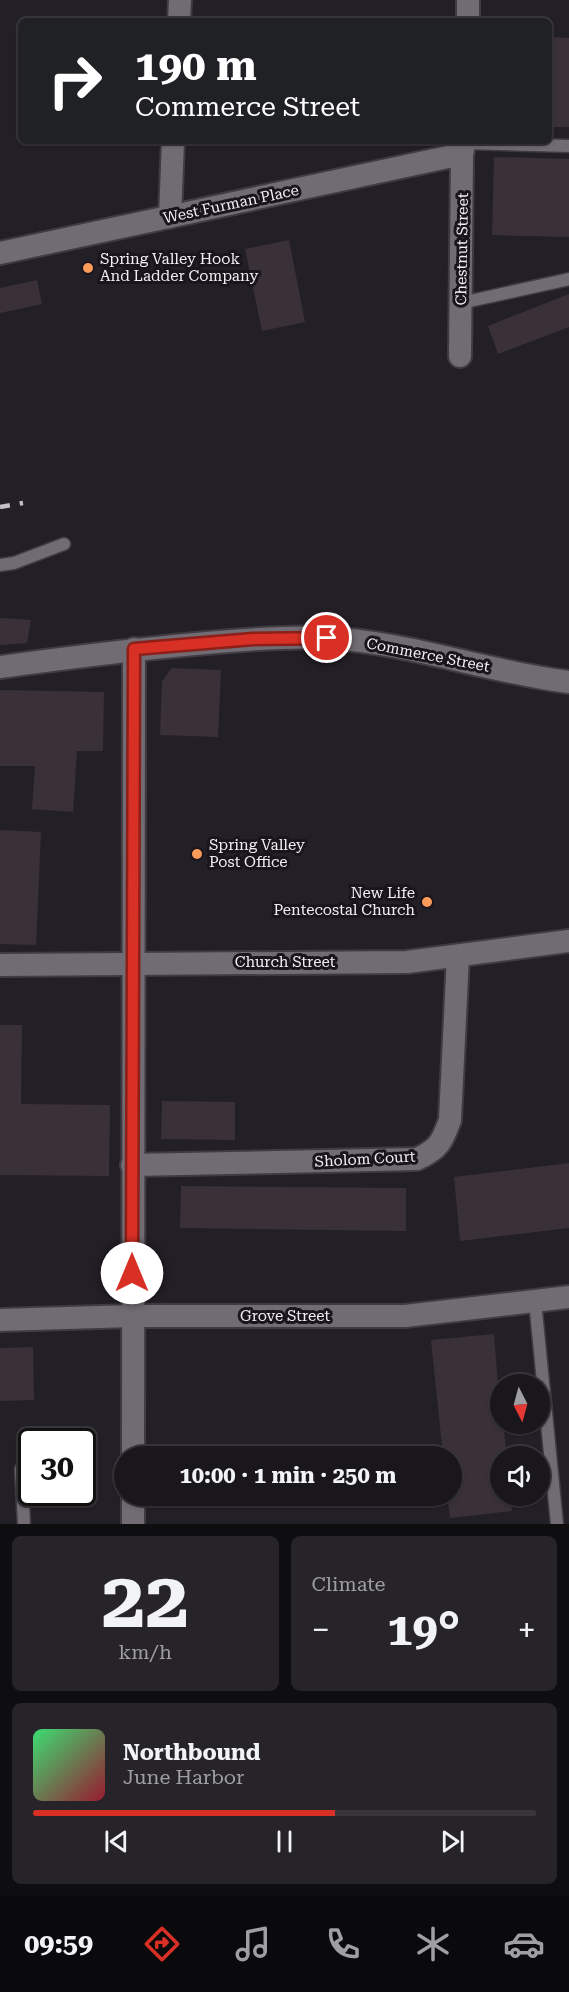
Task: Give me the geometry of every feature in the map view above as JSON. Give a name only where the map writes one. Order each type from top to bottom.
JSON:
[{"type":"street","points":[[179,18],[180,0]]},
{"type":"street","points":[[468,0],[468,18]]},
{"type":"street","points":[[170,217],[174,144]]},
{"type":"street","name":"West Furman Place","points":[[0,253],[170,217],[464,146]]},
{"type":"street","name":"Chestnut Street","points":[[460,356],[464,146]]},
{"type":"street","name":"Commerce Street","points":[[0,667],[134,649],[253,639],[327,638],[407,648],[539,678],[569,682]]},
{"type":"street","points":[[133,1446],[134,649]]},
{"type":"street","name":"Church Street","points":[[0,965],[407,962],[569,941]]},
{"type":"street","name":"Sholom Court","points":[[132,1165],[417,1159],[434,1151],[443,1138],[450,1120],[458,956]]},
{"type":"street","name":"Grove Street","points":[[0,1320],[132,1316],[405,1316],[569,1297]]},
{"type":"street","points":[[133,1506],[133,1524]]},
{"type":"lane","points":[[464,146],[569,146]]},
{"type":"lane","points":[[461,303],[569,279]]},
{"type":"lane","points":[[0,565],[14,563],[64,544]]},
{"type":"lane","points":[[535,1301],[557,1524]]},
{"type":"lane","points":[[23,1506],[24,1524]]},
{"type":"building","points":[[552,37],[569,38],[569,127],[552,127]]},
{"type":"building","points":[[494,157],[569,159],[569,237],[492,235]]},
{"type":"building","points":[[289,240],[305,322],[262,331],[245,249]]},
{"type":"building","points":[[37,280],[42,304],[0,313],[0,288]]},
{"type":"building","points":[[569,294],[569,327],[498,354],[488,326]]},
{"type":"building","points":[[0,618],[31,620],[27,643],[0,645]]},
{"type":"building","points":[[172,668],[221,670],[218,737],[160,735],[162,681]]},
{"type":"building","points":[[0,690],[104,692],[103,751],[77,751],[73,812],[32,809],[35,766],[0,766]]},
{"type":"building","points":[[0,830],[41,832],[36,945],[0,944]]},
{"type":"building","points":[[0,1025],[22,1025],[21,1104],[110,1105],[109,1176],[0,1175]]},
{"type":"building","points":[[162,1101],[235,1102],[235,1140],[161,1139]]},
{"type":"building","points":[[569,1163],[569,1228],[460,1241],[454,1177]]},
{"type":"building","points":[[181,1186],[406,1188],[406,1231],[180,1228]]},
{"type":"building","points":[[494,1334],[497,1374],[490,1374],[490,1434],[504,1434],[506,1446],[490,1446],[490,1506],[512,1506],[512,1511],[450,1518],[448,1506],[462,1506],[462,1446],[442,1446],[431,1340]]},
{"type":"building","points":[[33,1347],[34,1400],[0,1401],[0,1348]]},
{"type":"railway","points":[[0,507],[23,503]]},
{"type":"place","name":"Spring Valley Hook And Ladder Company","points":[[88,268]]},
{"type":"place","name":"Spring Valley Post Office","points":[[197,854]]},
{"type":"place","name":"New Life Pentecostal Church","points":[[427,902]]},
{"type":"route","points":[[132,1273],[134,649],[253,639],[327,638]]}]
